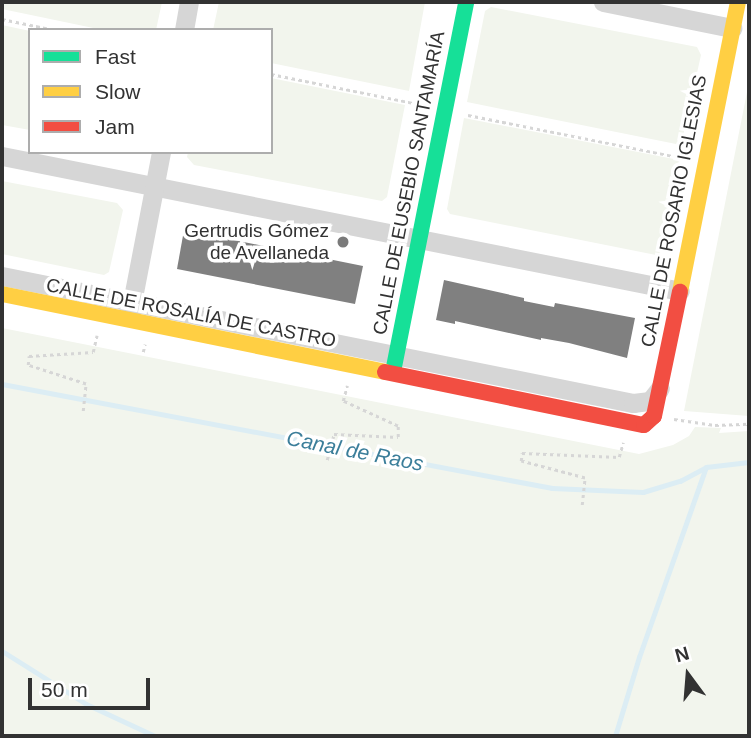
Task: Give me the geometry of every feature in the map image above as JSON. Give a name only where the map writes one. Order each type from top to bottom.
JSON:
[{"type":"street","points":[[184,28],[189,2]]},
{"type":"street","name":"CALLE DE EUSEBIO SANTAMARÍA","points":[[385,357],[406,234],[444,110],[466,2]]},
{"type":"street","points":[[603,2],[732,28]]},
{"type":"street","name":"CALLE DE ROSARIO IGLESIAS","points":[[649,421],[661,387],[737,2]]},
{"type":"street","points":[[130,311],[161,154]]},
{"type":"street","points":[[2,156],[406,234],[680,291]]},
{"type":"street","name":"CALLE DE ROSALÍA DE CASTRO","points":[[2,276],[130,311]]},
{"type":"street","name":"CALLE DE ROSALÍA DE CASTRO","points":[[2,294],[130,311],[633,403],[650,401],[661,387]]},
{"type":"street","name":"CALLE DE ROSALÍA DE CASTRO","points":[[385,357],[649,421]]},
{"type":"path","points":[[2,19],[45,28]]},
{"type":"path","points":[[273,74],[427,105]]},
{"type":"path","points":[[444,110],[705,162]]},
{"type":"path","points":[[83,411],[86,384],[28,365],[29,356],[93,352],[96,342]]},
{"type":"path","points":[[327,460],[334,434],[398,437],[398,426],[343,401],[345,393]]},
{"type":"path","points":[[649,421],[749,424]]},
{"type":"path","points":[[582,505],[585,478],[521,461],[522,453],[619,457],[621,450]]},
{"type":"shaded area","points":[[2,2],[162,2],[156,28],[93,28],[2,9]]},
{"type":"shaded area","points":[[219,2],[425,2],[409,91],[273,63],[273,28],[213,28]]},
{"type":"shaded area","points":[[491,7],[697,47],[701,55],[681,145],[467,102],[485,11]]},
{"type":"shaded area","points":[[2,25],[28,31],[28,130],[2,125]]},
{"type":"shaded area","points":[[273,78],[405,105],[387,197],[382,201],[194,165],[188,154],[273,154]]},
{"type":"shaded area","points":[[749,82],[749,416],[684,411]]},
{"type":"shaded area","points":[[464,118],[679,160],[662,251],[656,255],[450,214],[447,209]]},
{"type":"shaded area","points":[[2,181],[117,203],[123,210],[109,272],[104,275],[2,254]]},
{"type":"shaded area","points":[[2,328],[639,454],[673,445],[689,436],[695,427],[721,428],[719,433],[749,431],[749,736],[2,736]]},
{"type":"building","points":[[184,230],[363,266],[355,304],[177,269]]},
{"type":"building","points":[[444,280],[554,307],[555,303],[635,318],[627,358],[569,343],[541,340],[455,321],[455,324],[436,320]]},
{"type":"waterway","name":"Canal de Raos","points":[[2,384],[552,488],[643,492],[680,481],[706,467],[749,462]]},
{"type":"waterway","points":[[615,736],[639,657],[706,467]]},
{"type":"waterway","points":[[2,651],[86,704],[155,736]]},
{"type":"traffic: fast","points":[[393,372],[466,2]]},
{"type":"traffic: slow","points":[[680,292],[738,2]]},
{"type":"traffic: slow","points":[[2,294],[385,372]]},
{"type":"traffic: jam","points":[[385,372],[644,425],[654,416],[680,292]]},
{"type":"place","name":"Gertrudis Gómez de Avellaneda","points":[[343,242]]}]
